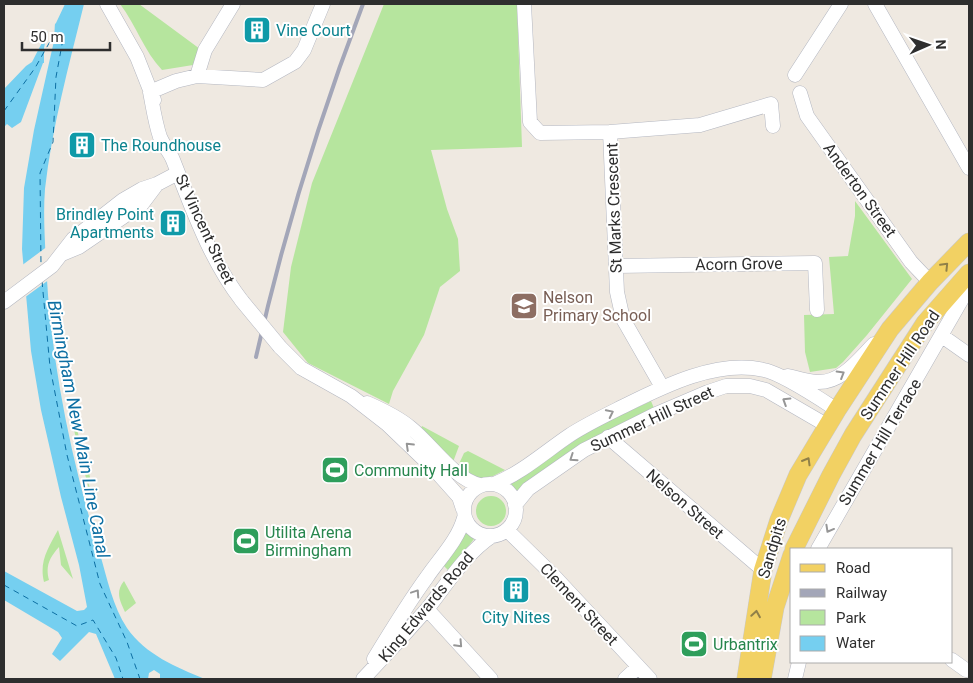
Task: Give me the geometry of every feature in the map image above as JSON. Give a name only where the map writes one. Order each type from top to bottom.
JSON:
[{"type":"main road","name":"Summer Hill Road","points":[[837,410],[890,328],[930,282],[969,242]]},
{"type":"main road","name":"Summer Hill Road","points":[[842,430],[886,362],[925,323],[969,273]]},
{"type":"main road","points":[[837,410],[842,430]]},
{"type":"main road","name":"Sandpits","points":[[794,548],[831,475],[842,430]]},
{"type":"main road","name":"Sandpits","points":[[746,679],[763,570],[779,520],[798,475],[842,430]]},
{"type":"main road","name":"Sandpits","points":[[762,679],[775,607],[790,561]]},
{"type":"street","name":"St Vincent Street","points":[[107,4],[137,57],[150,92],[161,140],[172,157],[200,226],[219,265],[242,301],[280,347],[301,368],[351,396],[388,412],[412,429],[471,483],[487,485]]},
{"type":"street","points":[[197,76],[205,50],[233,4]]},
{"type":"street","points":[[150,92],[176,81],[197,76],[263,80],[295,62],[304,50],[323,4]]},
{"type":"street","name":"St Marks Crescent","points":[[524,4],[530,122],[540,133],[610,132],[617,292],[623,319],[662,387]]},
{"type":"street","points":[[795,75],[809,57],[841,4]]},
{"type":"street","points":[[875,4],[969,168]]},
{"type":"street","name":"Anderton Street","points":[[800,93],[806,116],[911,262],[930,282]]},
{"type":"street","points":[[610,132],[700,125],[771,104],[773,126]]},
{"type":"street","points":[[8,292],[55,258],[74,239],[123,200],[142,189],[157,184],[178,173]]},
{"type":"street","name":"Acorn Grove","points":[[616,266],[815,263],[817,310]]},
{"type":"street","name":"Summer Hill Road","points":[[942,336],[969,287]]},
{"type":"street","name":"Summer Hill Street","points":[[487,485],[506,479],[595,420],[662,387],[702,374],[736,367],[766,370],[817,382],[831,380],[845,373],[890,328]]},
{"type":"street","points":[[942,336],[969,355]]},
{"type":"street","name":"Summer Hill Terrace","points":[[819,548],[942,336]]},
{"type":"street","name":"Summer Hill Street","points":[[777,374],[837,410]]},
{"type":"street","name":"Summer Hill Street","points":[[516,505],[534,484],[584,450],[608,437],[708,392],[734,385],[766,390],[842,430]]},
{"type":"street","name":"St Vincent Street","points":[[351,396],[387,424],[434,469],[459,498],[464,513]]},
{"type":"street","name":"Nelson Street","points":[[608,437],[763,570]]},
{"type":"street","points":[[487,485],[502,487],[509,493],[516,505],[513,522],[507,530],[492,536],[477,533],[470,528],[464,513],[468,494],[487,485]]},
{"type":"street","name":"King Edwards Road","points":[[363,679],[398,619],[462,526],[464,513]]},
{"type":"street","name":"Clement Street","points":[[507,530],[555,577],[650,679]]},
{"type":"street","name":"King Edwards Road","points":[[363,679],[427,609],[479,544],[492,536]]},
{"type":"street","points":[[427,609],[491,679]]},
{"type":"street","points":[[953,661],[964,674]]},
{"type":"street","points":[[795,679],[798,663]]},
{"type":"street","points":[[625,679],[638,666]]},
{"type":"green space","points":[[120,4],[139,4],[200,49],[193,65],[162,70],[150,55]]},
{"type":"green space","points":[[384,4],[517,4],[522,147],[431,150],[447,209],[458,239],[460,271],[440,287],[424,335],[393,391],[389,404],[308,363],[283,332],[291,267],[312,183]]},
{"type":"green space","points":[[855,201],[912,279],[843,362],[836,368],[810,372],[805,352],[804,315],[834,314],[829,257],[848,256],[855,216]]},
{"type":"green space","points":[[651,401],[656,413],[553,467],[517,491],[511,484],[593,428]]},
{"type":"green space","points":[[71,408],[90,477],[88,482],[92,494],[90,494],[69,410]]},
{"type":"green space","points":[[422,426],[459,446],[453,462],[420,430]]},
{"type":"green space","points":[[468,451],[505,470],[493,476],[479,479],[458,466],[464,453]]},
{"type":"green space","points":[[491,496],[502,500],[506,511],[502,522],[491,526],[480,522],[476,511],[480,500]]},
{"type":"green space","points":[[58,530],[73,579],[61,565],[59,547],[49,562],[49,580],[44,582],[44,562],[48,549]]},
{"type":"green space","points":[[465,532],[474,539],[449,571],[442,564]]},
{"type":"green space","points":[[124,581],[136,603],[125,612],[119,593]]},
{"type":"water","points":[[65,4],[84,4],[56,119],[45,189],[44,227],[52,338],[71,447],[111,592],[122,620],[143,646],[152,653],[173,665],[205,679],[160,679],[160,674],[154,670],[149,673],[148,679],[115,679],[96,634],[89,632],[60,661],[52,654],[62,638],[58,632],[4,600],[4,571],[77,611],[84,610],[87,607],[79,565],[41,410],[31,351],[22,249],[24,188],[34,130],[49,63],[43,63],[21,122],[12,128],[7,124],[4,127],[4,89],[32,62],[48,31],[56,23]]},
{"type":"pier","points":[[55,22],[54,41],[49,63],[44,63],[44,48],[48,30]]},
{"type":"pier","points":[[48,246],[50,279],[24,298],[21,266]]},
{"type":"ferry route","points":[[4,111],[35,68],[52,38],[63,39],[56,77],[53,142],[40,173],[41,265]]},
{"type":"ferry route","points":[[42,281],[50,367],[67,455],[100,584],[127,642],[140,679]]},
{"type":"ferry route","points":[[4,585],[77,626],[93,620],[116,658],[123,679]]},
{"type":"railway","points":[[256,357],[278,267],[303,178],[363,4]]},
{"type":"place","name":"Vine Court","points":[[257,30]]},
{"type":"place","name":"The Roundhouse","points":[[82,145]]},
{"type":"place","name":"Brindley Point Apartments","points":[[173,223]]},
{"type":"place","name":"Nelson Primary School","points":[[524,306]]},
{"type":"place","name":"Community Hall","points":[[335,470]]},
{"type":"place","name":"Utilita Arena Birmingham","points":[[246,541]]},
{"type":"place","name":"City Nites","points":[[516,590]]},
{"type":"place","name":"Urbantrix","points":[[694,644]]},
{"type":"water label","name":"Birmingham New Main Line Canal","points":[[79,429]]}]
